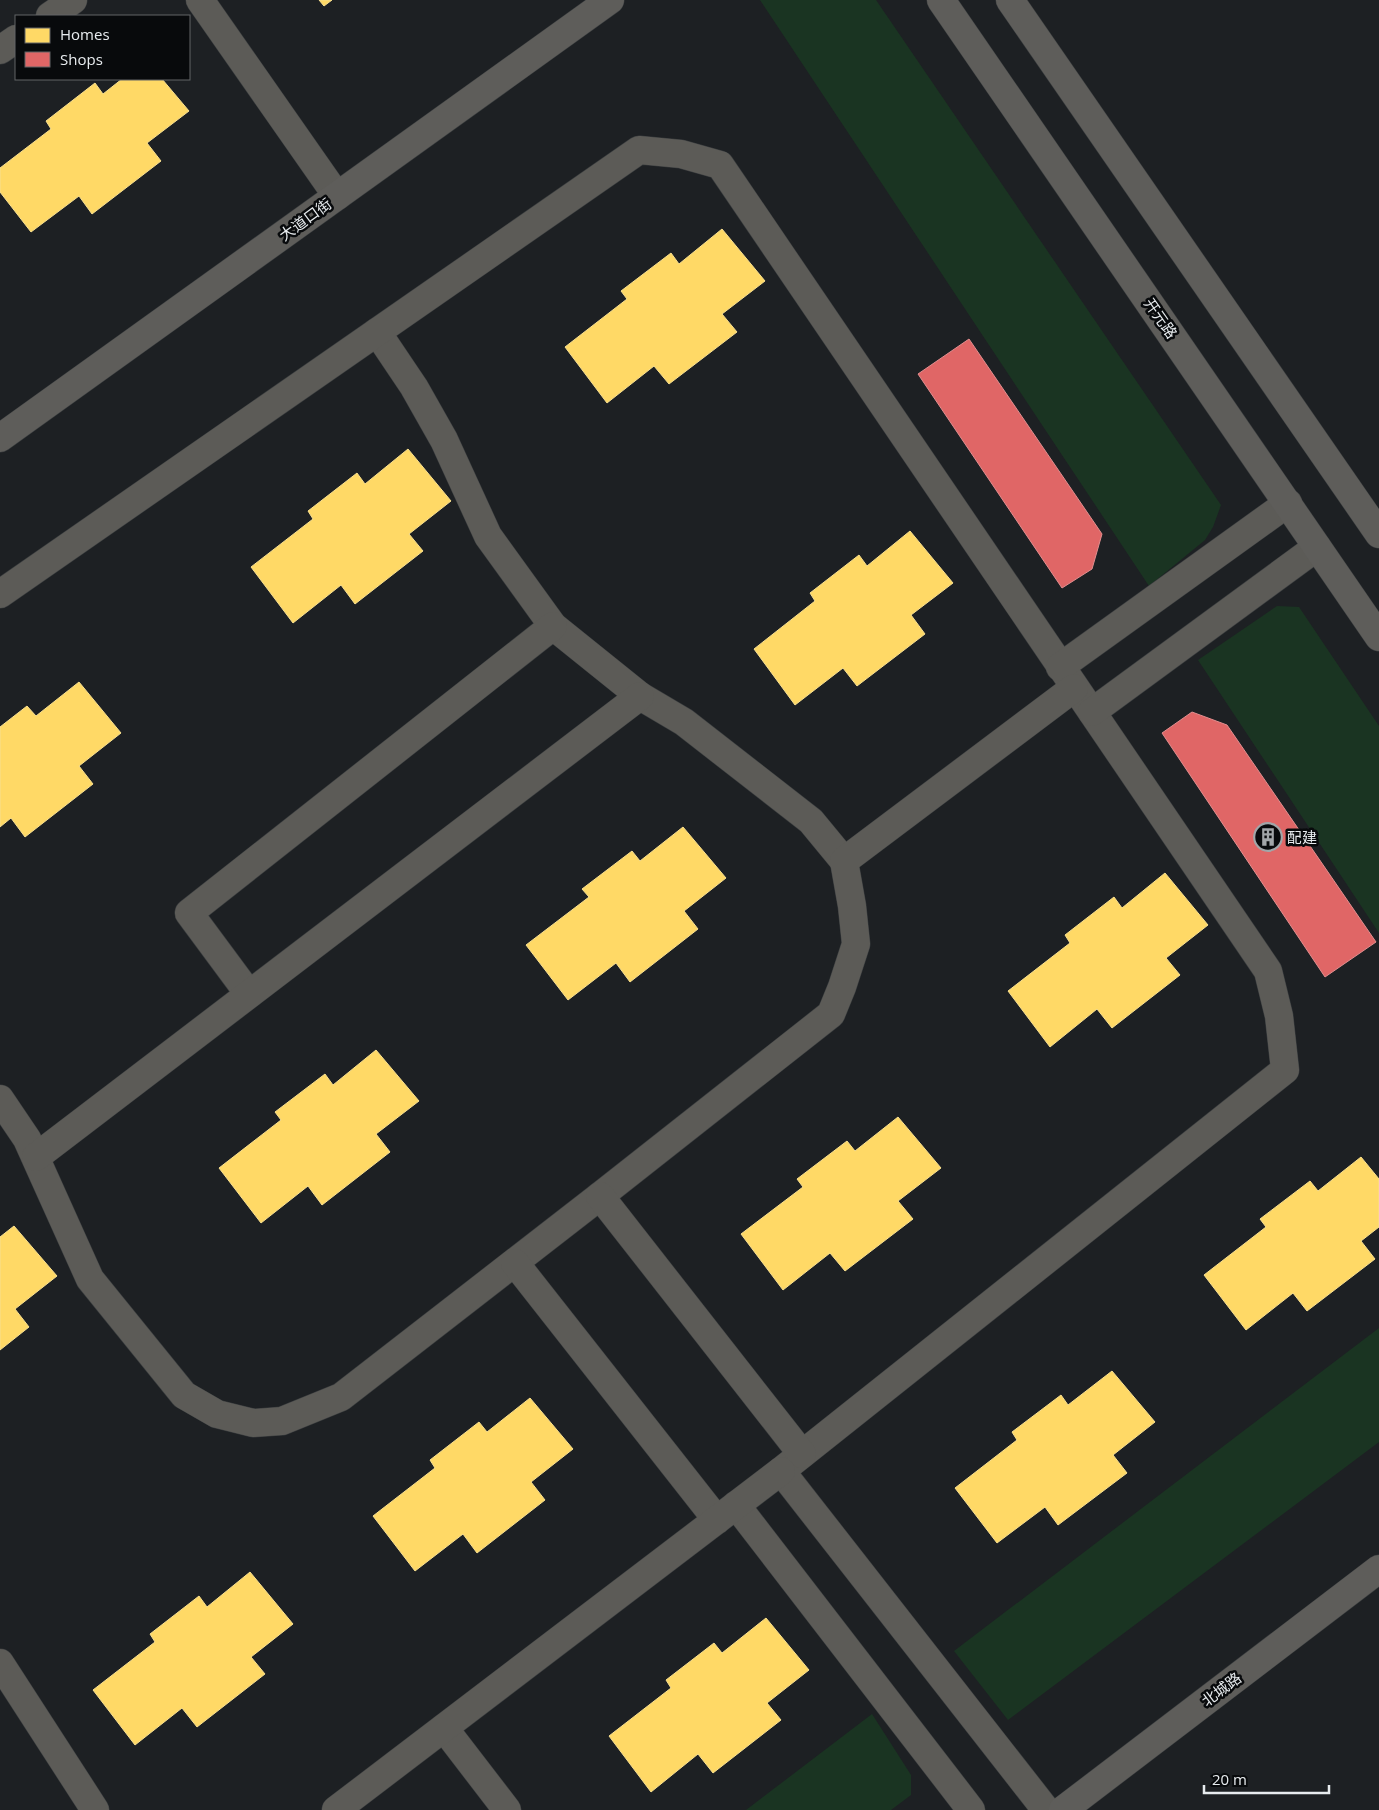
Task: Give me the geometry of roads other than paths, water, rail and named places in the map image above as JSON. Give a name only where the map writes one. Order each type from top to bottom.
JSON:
[{"type":"main road","name":"大道口街","points":[[0,438],[610,0]]},
{"type":"main road","name":"开元路","points":[[941,0],[1379,638]]},
{"type":"main road","points":[[1010,0],[1379,534]]},
{"type":"main road","name":"北城路","points":[[1063,1810],[1379,1569]]},
{"type":"street","points":[[51,15],[73,0]]},
{"type":"street","points":[[200,0],[337,196]]},
{"type":"street","points":[[0,50],[15,40]]},
{"type":"street","points":[[0,594],[639,150],[681,154],[720,165],[1268,971],[1280,1016],[1285,1070],[781,1471],[336,1810]]},
{"type":"street","points":[[0,1099],[27,1139],[36,1157],[90,1279],[184,1396],[217,1414],[253,1423],[282,1421],[340,1397],[831,1014],[856,944],[844,861],[811,821],[684,722],[640,696],[553,626],[488,536],[444,440],[414,386],[377,332]]},
{"type":"street","points":[[844,861],[1067,677],[1288,503]]},
{"type":"street","points":[[1092,712],[1317,547]]},
{"type":"street","points":[[249,994],[189,914],[553,626]]},
{"type":"street","points":[[36,1157],[640,696]]},
{"type":"street","points":[[600,1196],[802,1454]]},
{"type":"street","points":[[515,1262],[727,1512],[972,1810]]},
{"type":"street","points":[[781,1471],[1046,1810]]},
{"type":"street","points":[[0,1663],[95,1810]]},
{"type":"street","points":[[444,1728],[507,1810]]},
{"type":"place","name":"配建","points":[[1268,837]]}]
